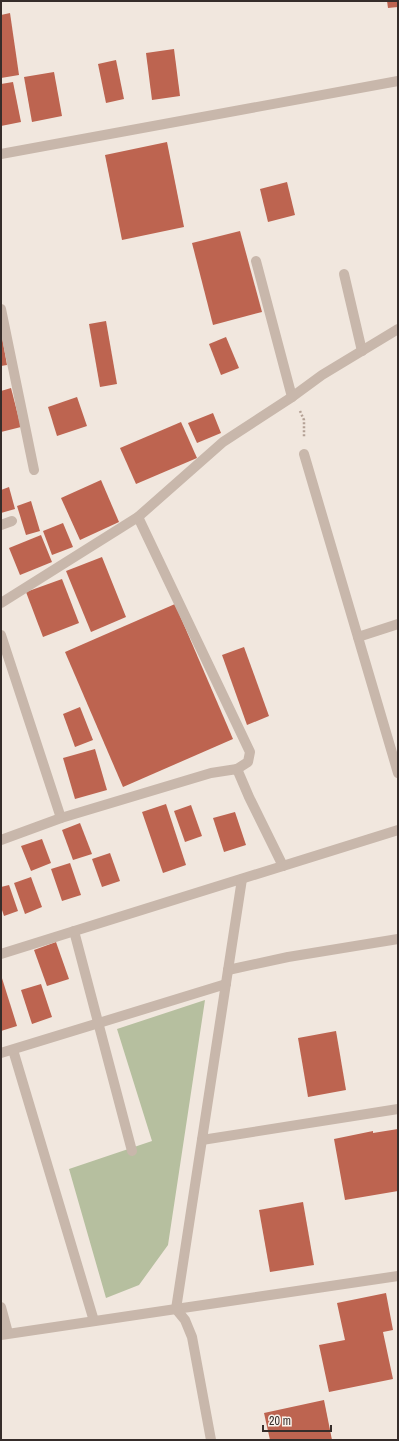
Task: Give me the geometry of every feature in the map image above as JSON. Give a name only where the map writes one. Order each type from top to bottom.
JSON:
[{"type":"street","points":[[1,154],[398,81]]},
{"type":"street","points":[[256,261],[292,397]]},
{"type":"street","points":[[344,274],[362,351]]},
{"type":"street","points":[[1,309],[34,470]]},
{"type":"street","points":[[1,603],[138,517],[223,442],[292,397],[322,375],[398,329]]},
{"type":"street","points":[[304,454],[398,772]]},
{"type":"street","points":[[1,840],[60,818],[211,773],[238,769],[248,762],[250,752],[138,517]]},
{"type":"street","points":[[1,525],[12,521]]},
{"type":"street","points":[[358,637],[398,624]]},
{"type":"street","points":[[1,635],[60,818]]},
{"type":"street","points":[[238,769],[249,797],[283,866]]},
{"type":"street","points":[[1,954],[398,830]]},
{"type":"street","points":[[211,1440],[192,1337],[185,1320],[176,1309],[242,879]]},
{"type":"street","points":[[74,931],[132,1151]]},
{"type":"street","points":[[228,970],[398,939]]},
{"type":"street","points":[[1,1053],[226,984]]},
{"type":"street","points":[[13,1050],[94,1321]]},
{"type":"street","points":[[202,1140],[398,1109]]},
{"type":"street","points":[[1,1307],[5,1334],[398,1276]]},
{"type":"path","points":[[292,397],[304,420],[304,454]]},
{"type":"green space","points":[[205,1000],[168,1245],[139,1285],[106,1298],[69,1169],[152,1141],[117,1029]]},
{"type":"building","points":[[387,1],[398,1],[398,7],[388,8]]},
{"type":"building","points":[[10,13],[19,75],[1,78],[1,15]]},
{"type":"building","points":[[174,49],[180,96],[152,100],[146,53]]},
{"type":"building","points":[[116,60],[124,99],[106,103],[98,64]]},
{"type":"building","points":[[54,72],[62,116],[32,122],[24,77]]},
{"type":"building","points":[[13,82],[21,122],[1,126],[1,84]]},
{"type":"building","points":[[167,142],[184,227],[122,240],[105,155]]},
{"type":"building","points":[[287,182],[295,215],[268,222],[260,189]]},
{"type":"building","points":[[240,231],[262,312],[213,325],[192,243]]},
{"type":"building","points":[[106,321],[117,384],[100,387],[89,324]]},
{"type":"building","points":[[1,331],[7,365],[1,366]]},
{"type":"building","points":[[226,337],[239,368],[221,375],[209,344]]},
{"type":"building","points":[[11,388],[21,427],[1,432],[1,391]]},
{"type":"building","points":[[77,397],[87,426],[57,436],[48,407]]},
{"type":"building","points":[[213,413],[221,433],[197,443],[188,423]]},
{"type":"building","points":[[181,422],[197,458],[136,484],[120,448]]},
{"type":"building","points":[[101,480],[119,522],[80,540],[61,498]]},
{"type":"building","points":[[9,487],[15,509],[1,513],[1,490]]},
{"type":"building","points":[[31,501],[40,531],[26,535],[17,506]]},
{"type":"building","points":[[63,523],[73,547],[52,555],[43,531]]},
{"type":"building","points":[[41,535],[52,562],[20,575],[9,548]]},
{"type":"building","points":[[102,557],[126,617],[91,632],[66,571]]},
{"type":"building","points":[[62,579],[79,623],[43,637],[26,592]]},
{"type":"building","points":[[175,604],[233,739],[123,787],[65,652]]},
{"type":"building","points":[[244,647],[269,716],[247,725],[222,655]]},
{"type":"building","points":[[80,707],[93,740],[75,747],[63,714]]},
{"type":"building","points":[[95,749],[107,790],[75,799],[63,758]]},
{"type":"building","points":[[166,804],[186,865],[163,873],[142,812]]},
{"type":"building","points":[[191,805],[202,836],[185,842],[174,811]]},
{"type":"building","points":[[235,812],[246,845],[224,852],[213,818]]},
{"type":"building","points":[[80,823],[92,854],[73,860],[62,830]]},
{"type":"building","points":[[42,839],[51,863],[31,871],[21,846]]},
{"type":"building","points":[[110,853],[120,881],[102,887],[92,859]]},
{"type":"building","points":[[70,863],[81,895],[62,901],[51,869]]},
{"type":"building","points":[[31,877],[42,907],[25,914],[14,883]]},
{"type":"building","points":[[9,885],[18,911],[4,916],[1,907],[1,887]]},
{"type":"building","points":[[56,942],[69,979],[47,986],[34,950]]},
{"type":"building","points":[[1,975],[17,1026],[1,1031]]},
{"type":"building","points":[[41,984],[52,1017],[32,1024],[21,990]]},
{"type":"building","points":[[336,1031],[346,1090],[308,1097],[298,1038]]},
{"type":"building","points":[[398,1129],[398,1191],[345,1200],[334,1139],[373,1131],[373,1133]]},
{"type":"building","points":[[303,1202],[314,1265],[270,1272],[259,1210]]},
{"type":"building","points":[[386,1293],[393,1330],[383,1332],[393,1379],[329,1392],[319,1345],[345,1340],[337,1303]]},
{"type":"building","points":[[324,1400],[332,1440],[270,1440],[264,1413]]}]
